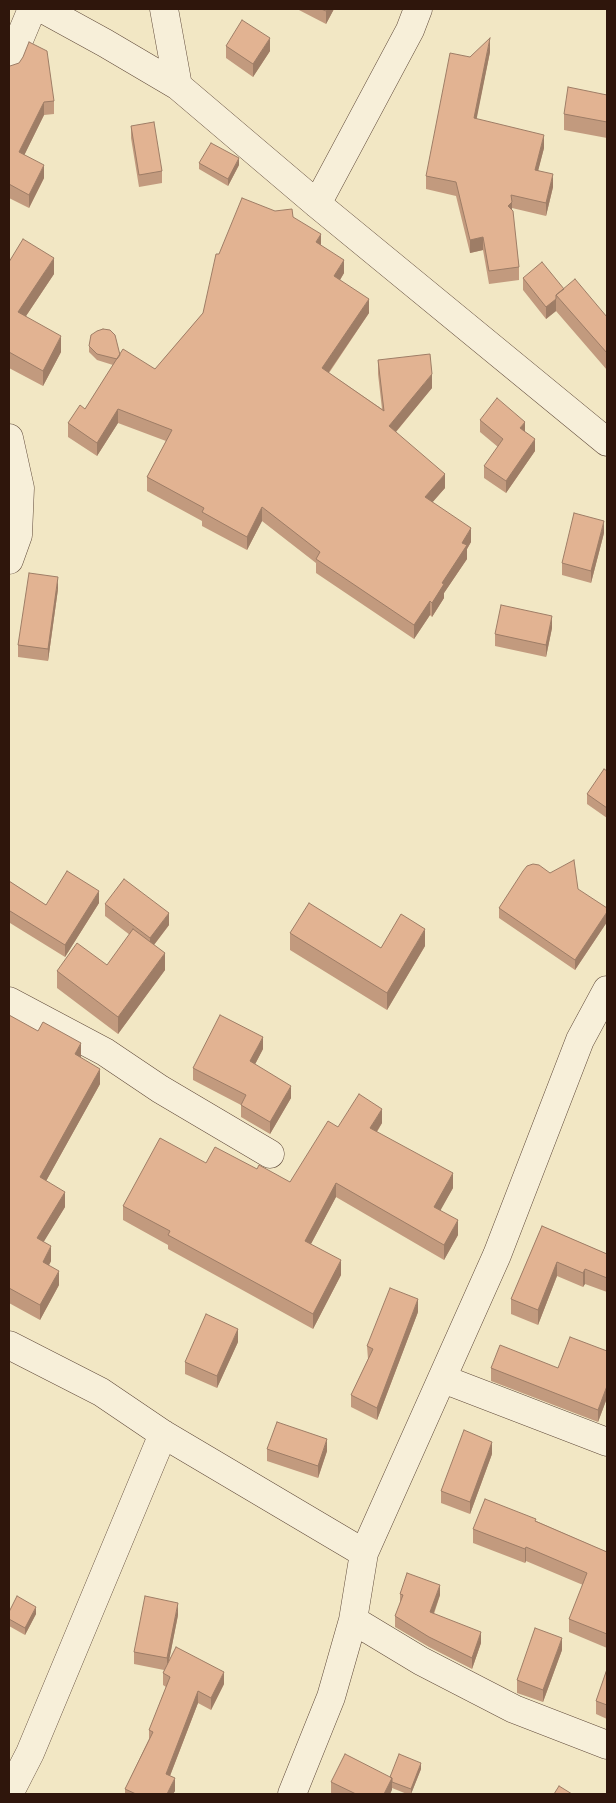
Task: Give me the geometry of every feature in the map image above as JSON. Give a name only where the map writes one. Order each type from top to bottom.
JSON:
[{"type":"street","points":[[9,64],[32,9]]},
{"type":"street","points":[[43,9],[178,86],[317,204],[607,442]]},
{"type":"street","points":[[164,9],[178,86]]},
{"type":"street","points":[[317,204],[410,30],[418,9]]},
{"type":"street","points":[[9,438],[20,488],[18,535],[9,560]]},
{"type":"street","points":[[292,1794],[331,1697],[353,1620],[364,1552],[497,1255],[580,1040],[607,990]]},
{"type":"street","points":[[9,1000],[105,1052],[160,1089],[270,1154]]},
{"type":"street","points":[[9,1345],[101,1392],[163,1434],[364,1552]]},
{"type":"street","points":[[443,1379],[607,1442]]},
{"type":"street","points":[[9,1794],[30,1753],[163,1434]]},
{"type":"street","points":[[353,1620],[422,1661],[514,1709],[607,1745]]},
{"type":"building","points":[[242,20],[270,38],[253,64],[226,46]]},
{"type":"building","points":[[490,38],[474,118],[544,135],[535,170],[553,174],[546,203],[511,195],[512,202],[508,206],[513,211],[519,267],[489,271],[483,237],[470,240],[456,182],[426,176],[450,53],[470,57]]},
{"type":"building","points":[[29,42],[47,51],[54,101],[44,102],[19,152],[44,165],[29,195],[9,184],[9,66],[19,63]]},
{"type":"building","points":[[568,87],[607,95],[607,122],[564,114]]},
{"type":"building","points":[[154,122],[162,171],[139,175],[131,126]]},
{"type":"building","points":[[211,143],[239,158],[228,179],[199,163]]},
{"type":"building","points":[[242,198],[275,211],[292,209],[293,217],[321,234],[316,242],[344,260],[334,276],[369,299],[322,368],[384,411],[378,360],[430,354],[432,374],[389,426],[445,474],[425,497],[471,528],[462,543],[467,545],[442,583],[444,584],[432,603],[430,601],[414,625],[316,559],[320,552],[262,507],[247,537],[202,512],[204,508],[147,477],[172,430],[118,409],[97,443],[68,423],[80,405],[85,409],[123,349],[155,369],[203,313],[216,254],[219,254]]},
{"type":"building","points":[[23,239],[54,258],[18,312],[61,336],[43,371],[9,352],[9,262]]},
{"type":"building","points":[[542,262],[564,289],[546,307],[523,278]]},
{"type":"building","points":[[575,279],[607,317],[607,353],[556,295]]},
{"type":"building","points":[[103,329],[110,330],[115,335],[120,355],[117,359],[97,354],[89,346],[91,335]]},
{"type":"building","points":[[497,398],[525,422],[520,428],[535,439],[506,481],[484,466],[503,439],[480,420]]},
{"type":"building","points":[[574,513],[604,521],[591,571],[562,563]]},
{"type":"building","points":[[29,573],[58,577],[48,649],[18,645]]},
{"type":"building","points":[[501,605],[552,616],[546,645],[495,634]]},
{"type":"building","points":[[604,769],[607,771],[607,808],[587,794]]},
{"type":"building","points":[[574,860],[578,889],[607,908],[607,912],[575,960],[499,908],[527,866],[539,865],[550,873]]},
{"type":"building","points":[[67,871],[99,891],[65,945],[10,911],[9,913],[9,881],[46,905]]},
{"type":"building","points":[[124,879],[169,913],[150,938],[105,904]]},
{"type":"building","points":[[309,903],[381,948],[401,914],[425,929],[387,993],[290,933]]},
{"type":"building","points":[[133,929],[165,953],[118,1017],[57,971],[77,943],[107,965]]},
{"type":"building","points":[[9,1015],[38,1031],[43,1022],[81,1043],[75,1054],[100,1069],[40,1177],[65,1192],[37,1238],[51,1246],[43,1262],[59,1271],[40,1305],[9,1288]]},
{"type":"building","points":[[220,1015],[263,1037],[250,1061],[291,1086],[270,1122],[241,1105],[246,1095],[193,1068]]},
{"type":"building","points":[[359,1094],[382,1109],[370,1128],[453,1173],[434,1207],[458,1220],[444,1245],[336,1183],[305,1241],[341,1260],[313,1314],[168,1235],[170,1231],[123,1206],[160,1138],[206,1163],[215,1147],[257,1169],[259,1165],[290,1182],[328,1121],[338,1127]]},
{"type":"building","points":[[542,1226],[607,1254],[607,1278],[585,1269],[583,1273],[557,1262],[538,1310],[511,1299]]},
{"type":"building","points":[[390,1288],[418,1299],[377,1408],[351,1395],[373,1349],[367,1346]]},
{"type":"building","points":[[206,1314],[238,1329],[217,1376],[185,1362]]},
{"type":"building","points":[[570,1337],[607,1351],[607,1386],[598,1410],[491,1368],[500,1345],[558,1368]]},
{"type":"building","points":[[277,1422],[327,1439],[318,1466],[267,1449]]},
{"type":"building","points":[[464,1430],[492,1442],[470,1502],[441,1491]]},
{"type":"building","points":[[485,1499],[536,1519],[535,1521],[607,1552],[607,1634],[569,1619],[587,1573],[526,1547],[525,1549],[473,1529]]},
{"type":"building","points":[[407,1573],[440,1585],[430,1612],[481,1632],[472,1658],[429,1637],[395,1616],[403,1595],[400,1594]]},
{"type":"building","points":[[17,1596],[36,1607],[25,1628],[9,1619],[9,1612]]},
{"type":"building","points":[[145,1596],[178,1603],[167,1658],[134,1652]]},
{"type":"building","points":[[535,1628],[562,1638],[543,1690],[517,1680]]},
{"type":"building","points":[[176,1647],[224,1672],[211,1698],[198,1691],[166,1774],[175,1778],[167,1794],[136,1794],[125,1789],[153,1732],[149,1730],[170,1677],[163,1673]]},
{"type":"building","points":[[607,1669],[607,1705],[596,1701]]},
{"type":"building","points":[[345,1754],[392,1778],[384,1794],[356,1794],[331,1782]]},
{"type":"building","points":[[399,1754],[421,1763],[411,1789],[392,1782],[390,1777]]},
{"type":"building","points":[[559,1786],[572,1794],[554,1794]]}]
